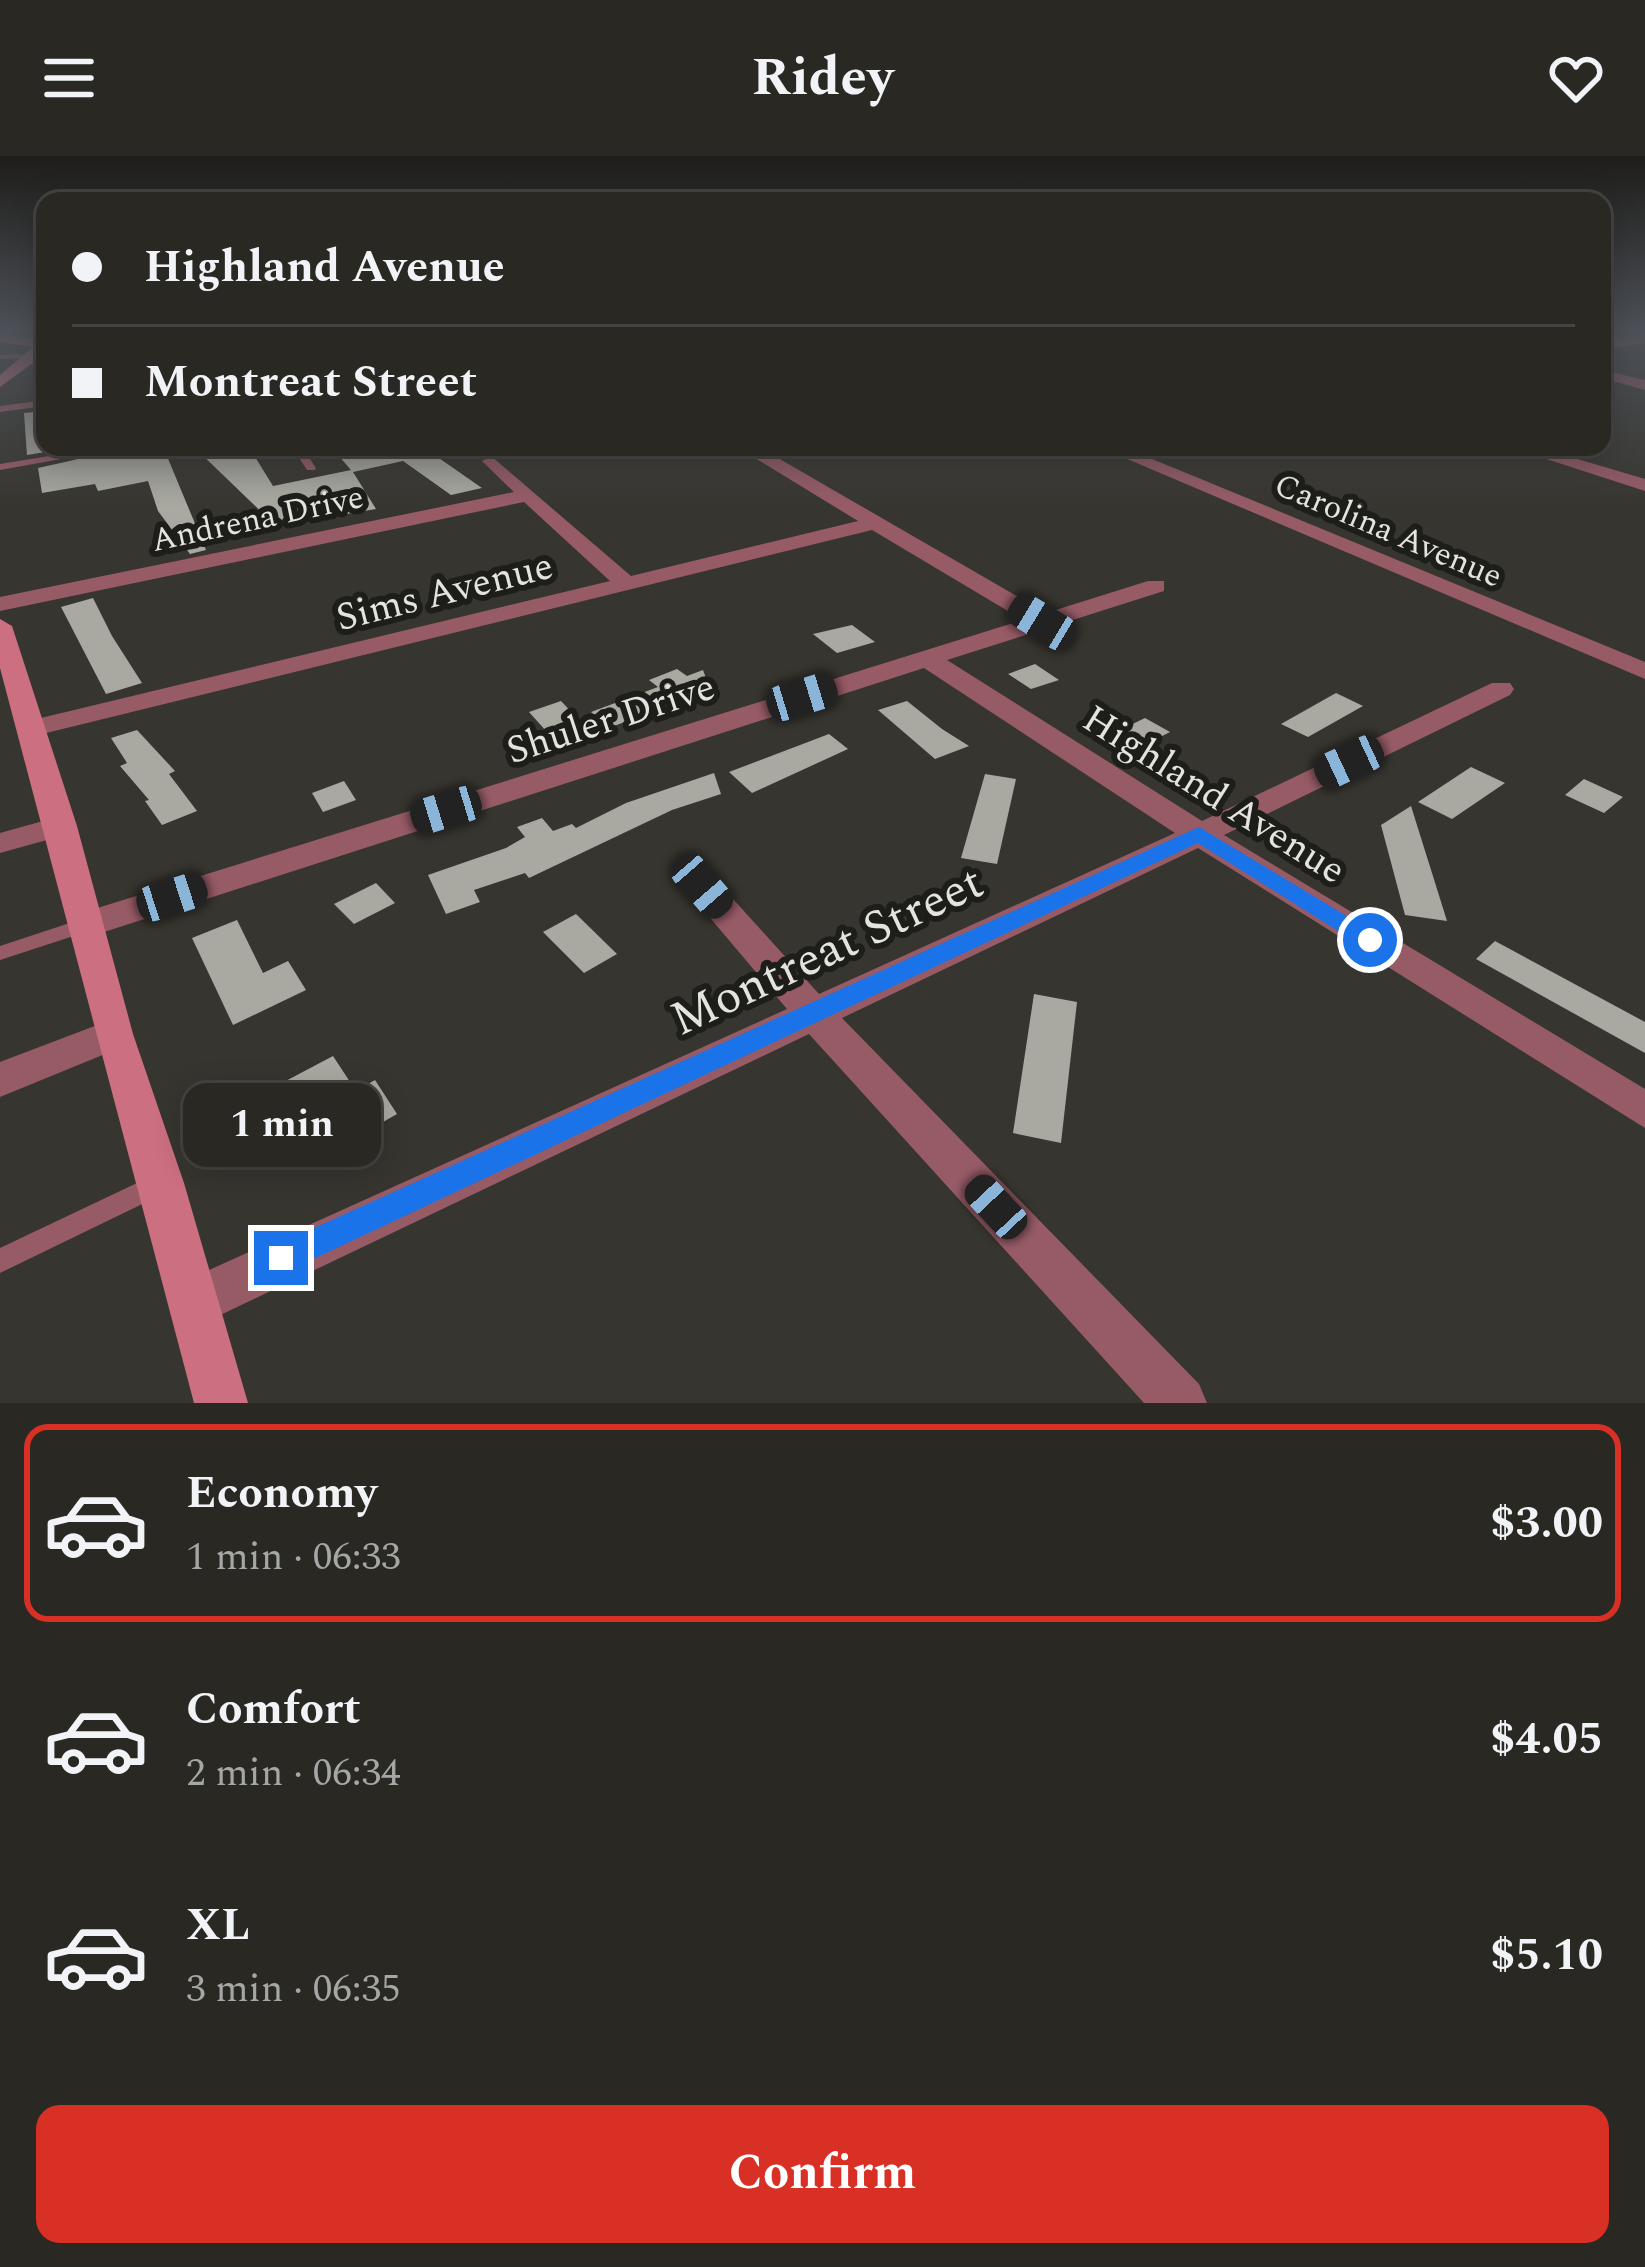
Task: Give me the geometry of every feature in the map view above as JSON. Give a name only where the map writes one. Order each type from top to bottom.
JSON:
[{"type":"main road","points":[[0,626],[61,826],[113,1034],[194,1302],[211,1399]]},
{"type":"street","points":[[761,456],[1042,622]]},
{"type":"street","name":"Carolina Avenue","points":[[1130,456],[1645,671]]},
{"type":"street","points":[[1549,456],[1645,485]]},
{"type":"street","points":[[490,461],[625,582]]},
{"type":"street","name":"Andrena Drive","points":[[0,604],[528,495]]},
{"type":"street","name":"Sims Avenue","points":[[30,729],[875,523]]},
{"type":"street","name":"Shuler Drive","points":[[88,924],[1156,586]]},
{"type":"street","name":"Highland Avenue","points":[[926,658],[1199,834],[1645,1110]]},
{"type":"street","name":"Montreat Street","points":[[194,1302],[1501,689]]},
{"type":"street","points":[[0,843],[61,826]]},
{"type":"street","points":[[702,886],[812,1011],[1180,1403]]},
{"type":"street","points":[[0,1080],[113,1034]]},
{"type":"lane","points":[[0,409],[36,404]]},
{"type":"lane","points":[[0,467],[68,456]]},
{"type":"lane","points":[[303,456],[311,468]]},
{"type":"lane","points":[[0,953],[88,924]]},
{"type":"lane","points":[[0,1261],[160,1183]]},
{"type":"building","points":[[36,412],[36,454],[27,455],[24,413]]},
{"type":"building","points":[[92,456],[167,456],[206,550],[190,554],[158,511],[148,481],[98,491],[95,484],[42,493],[38,468]]},
{"type":"building","points":[[203,456],[255,456],[273,486],[351,470],[339,456],[436,456],[482,488],[451,495],[403,461],[353,472],[376,509],[276,526]]},
{"type":"building","points":[[93,598],[142,683],[106,694],[61,607]]},
{"type":"building","points":[[852,625],[875,642],[837,653],[813,634]]},
{"type":"building","points":[[1035,664],[1059,680],[1031,689],[1008,674]]},
{"type":"building","points":[[677,669],[687,676],[703,670],[710,689],[609,728],[591,712],[658,687],[649,680]]},
{"type":"building","points":[[1336,693],[1363,706],[1308,737],[1281,724]]},
{"type":"building","points":[[561,701],[580,721],[547,732],[529,712]]},
{"type":"building","points":[[907,701],[969,746],[935,759],[878,710]]},
{"type":"building","points":[[1145,718],[1170,732],[1129,753],[1104,738]]},
{"type":"building","points":[[137,730],[175,771],[169,774],[197,811],[162,825],[145,801],[149,800],[120,766],[127,763],[111,738]]},
{"type":"building","points":[[829,734],[848,749],[752,793],[729,772]]},
{"type":"building","points":[[1471,767],[1505,783],[1452,819],[1418,802]]},
{"type":"building","points":[[714,773],[721,794],[672,810],[529,878],[525,873],[474,890],[480,902],[446,914],[428,875],[506,848],[525,837],[517,827],[542,818],[553,831],[572,824],[576,828],[626,803]]},
{"type":"building","points":[[985,774],[1016,779],[997,864],[961,858]]},
{"type":"building","points":[[1584,779],[1623,797],[1604,813],[1565,795]]},
{"type":"building","points":[[344,781],[356,800],[323,812],[312,793]]},
{"type":"building","points":[[1411,806],[1447,921],[1405,915],[1381,825]]},
{"type":"building","points":[[376,883],[395,903],[354,924],[334,904]]},
{"type":"building","points":[[576,914],[617,954],[584,973],[543,932]]},
{"type":"building","points":[[237,920],[263,973],[288,961],[306,990],[233,1025],[192,938]]},
{"type":"building","points":[[1495,941],[1645,1022],[1645,1053],[1476,959]]},
{"type":"building","points":[[1034,994],[1077,1002],[1061,1143],[1013,1133]]},
{"type":"building","points":[[333,1056],[356,1091],[375,1080],[397,1114],[322,1157],[280,1084]]},
{"type":"route","points":[[281,1258],[1199,834],[1370,940]]}]
